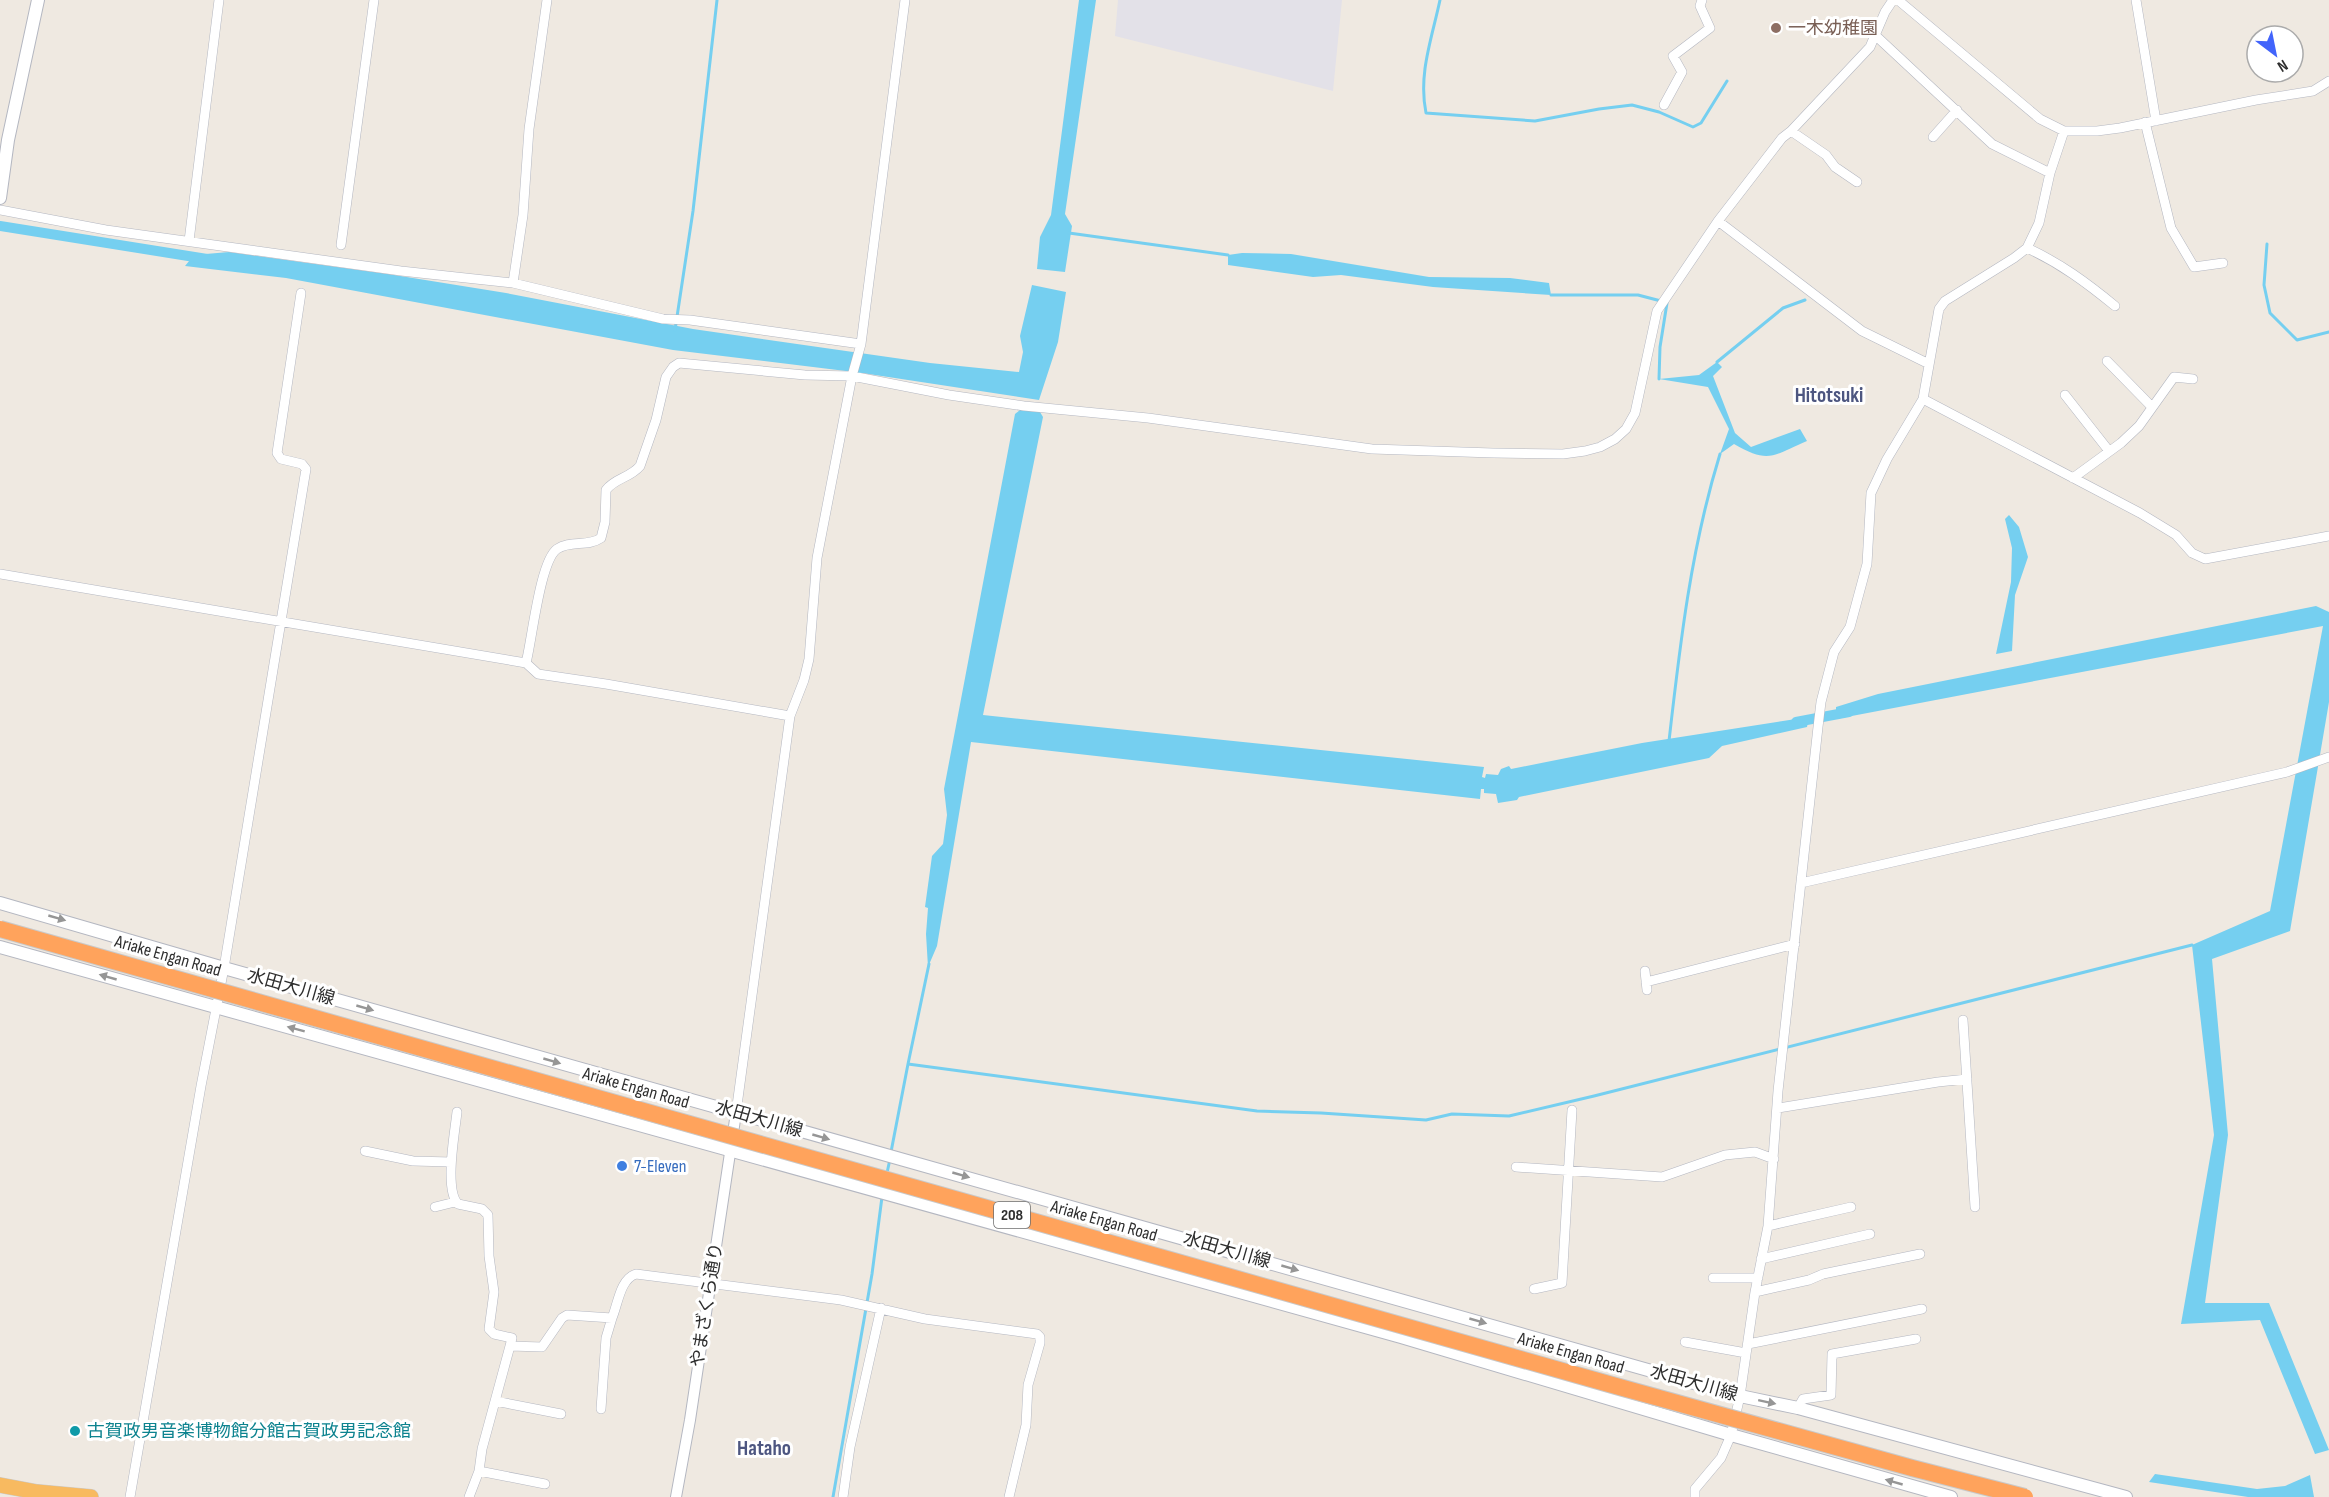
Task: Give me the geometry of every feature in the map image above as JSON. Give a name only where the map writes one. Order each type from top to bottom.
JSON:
[{"type":"highway","name":"Ariake Engan Road","points":[[0,929],[1613,1385],[2025,1497]]},
{"type":"highway","name":"Ariake Engan Road","points":[[0,934],[710,1133],[915,1194],[1820,1450],[1997,1497]]},
{"type":"highway","points":[[0,1485],[37,1492],[91,1497]]},
{"type":"main road","points":[[0,198],[8,140],[38,0]]},
{"type":"main road","name":"水田大川線","points":[[0,903],[1740,1396],[1798,1408],[2126,1497]]},
{"type":"main road","name":"水田大川線","points":[[0,947],[1401,1337],[1731,1435],[1951,1497]]},
{"type":"street","points":[[189,241],[219,0]]},
{"type":"street","points":[[341,245],[374,0]]},
{"type":"street","points":[[513,283],[522,214],[529,129],[547,0]]},
{"type":"street","points":[[736,1113],[790,716],[804,680],[808,659],[817,558],[860,347],[905,0]]},
{"type":"street","points":[[1664,105],[1682,72],[1673,56],[1710,28],[1700,6],[1702,0]]},
{"type":"street","points":[[526,663],[548,558],[562,546],[591,543],[601,538],[605,522],[606,490],[615,481],[636,471],[640,466],[656,420],[666,377],[673,367],[684,362],[731,369],[853,375],[949,395],[1024,406],[1148,418],[1372,449],[1563,454],[1585,451],[1600,447],[1615,439],[1626,429],[1635,413],[1657,310],[1718,221],[1782,138],[1870,47],[1885,12],[1896,0],[2040,119],[2064,131],[2097,131],[2156,121],[2256,100],[2313,91],[2329,81]]},
{"type":"street","points":[[2136,0],[2156,121]]},
{"type":"street","points":[[1875,35],[1992,144],[2050,173]]},
{"type":"street","points":[[1933,137],[1957,110]]},
{"type":"street","points":[[2145,122],[2174,236],[2194,267],[2223,263]]},
{"type":"street","points":[[1791,131],[1826,154],[1835,167],[1857,182]]},
{"type":"street","points":[[1695,1497],[1695,1489],[1721,1458],[1731,1435],[1740,1396],[1755,1292],[1768,1226],[1782,1054],[1821,702],[1834,652],[1850,627],[1867,564],[1871,493],[1887,459],[1923,399],[1937,316],[1945,301],[2027,248],[2039,223],[2050,173],[2064,131]]},
{"type":"street","points":[[0,210],[106,230],[400,271],[513,283],[663,319],[690,320],[860,347]]},
{"type":"street","points":[[1718,221],[1862,331],[1929,364]]},
{"type":"street","points":[[2027,248],[2052,259],[2072,272],[2115,306]]},
{"type":"street","points":[[224,968],[306,469],[302,464],[281,459],[278,453],[301,293]]},
{"type":"street","points":[[2107,361],[2152,407]]},
{"type":"street","points":[[2073,478],[2121,443],[2139,426],[2174,377],[2193,379]]},
{"type":"street","points":[[2065,395],[2109,451]]},
{"type":"street","points":[[1923,399],[2140,513],[2176,534],[2192,553],[2205,559],[2329,536]]},
{"type":"street","points":[[0,574],[281,624],[526,663],[538,674],[790,716]]},
{"type":"street","points":[[1802,883],[2295,770],[2326,758]]},
{"type":"street","points":[[1645,971],[1647,986],[1795,944]]},
{"type":"street","name":"水田大川線","points":[[216,1007],[224,968]]},
{"type":"street","points":[[130,1497],[216,1007]]},
{"type":"street","points":[[1963,1020],[1975,1207]]},
{"type":"street","points":[[1778,1108],[1967,1079]]},
{"type":"street","points":[[1534,1288],[1562,1283],[1572,1110]]},
{"type":"street","points":[[455,1202],[452,1196],[451,1162],[457,1112]]},
{"type":"street","name":"やまざくら通り","points":[[676,1497],[690,1420],[736,1113]]},
{"type":"street","points":[[365,1151],[413,1161],[451,1162]]},
{"type":"street","points":[[1516,1167],[1662,1177],[1725,1155],[1755,1152],[1774,1159]]},
{"type":"street","points":[[435,1207],[455,1202],[482,1209],[488,1215],[489,1256],[494,1292],[489,1329],[494,1334],[512,1338],[478,1471],[469,1497]]},
{"type":"street","points":[[1768,1226],[1851,1207]]},
{"type":"street","points":[[1761,1259],[1870,1234]]},
{"type":"street","points":[[1755,1292],[1809,1280],[1823,1274],[1920,1254]]},
{"type":"street","points":[[601,1409],[606,1338],[626,1281],[630,1276],[636,1274],[857,1303],[925,1319],[1037,1334],[1040,1337],[1028,1385],[1026,1425],[1009,1497]]},
{"type":"street","points":[[1713,1278],[1758,1278]]},
{"type":"street","points":[[843,1497],[850,1447],[881,1308]]},
{"type":"street","points":[[1685,1342],[1747,1348],[1922,1309]]},
{"type":"street","points":[[510,1346],[542,1347],[562,1318],[567,1315],[612,1318]]},
{"type":"street","points":[[1798,1408],[1803,1400],[1831,1395],[1832,1354],[1917,1339]]},
{"type":"street","points":[[495,1401],[561,1414]]},
{"type":"street","points":[[478,1471],[545,1484]]},
{"type":"shaded area","points":[[1118,0],[1342,0],[1333,91],[1115,36]]},
{"type":"water","points":[[1079,0],[1096,0],[1065,214],[1072,226],[1065,272],[1037,269],[1040,237],[1051,215]]},
{"type":"water","points":[[229,252],[506,293],[693,329],[930,363],[1019,372],[1023,352],[1020,336],[1032,285],[1066,292],[1058,342],[1039,400],[862,373],[673,350],[286,278],[185,266],[194,255]]},
{"type":"water","points":[[1291,254],[1429,277],[1510,278],[1549,283],[1551,295],[1433,287],[1341,275],[1313,277],[1228,265],[1228,255]]},
{"type":"water","points":[[1717,362],[1722,367],[1713,376],[1735,433],[1751,447],[1800,429],[1807,441],[1771,456],[1755,454],[1734,444],[1720,454],[1729,429],[1708,387],[1659,379],[1699,375]]},
{"type":"water","points":[[1020,410],[1040,412],[1043,417],[983,715],[1484,767],[1482,777],[1485,778],[1486,774],[1498,775],[1501,769],[1509,766],[1511,769],[1642,743],[1809,717],[1807,727],[1722,746],[1709,758],[1498,803],[1496,794],[1484,793],[1484,789],[1481,789],[1480,799],[971,742],[937,946],[928,967],[926,934],[928,908],[925,907],[932,856],[943,844],[947,815],[944,789],[1015,414]]},
{"type":"water","points":[[2009,515],[2019,527],[2028,557],[2015,595],[2012,651],[1996,654],[2011,582],[2012,548],[2005,519]]},
{"type":"water","points":[[2316,606],[2329,612],[2329,702],[2290,931],[2212,959],[2228,1135],[2205,1303],[2269,1303],[2329,1450],[2315,1454],[2260,1320],[2181,1324],[2214,1135],[2192,945],[2270,911],[2323,626],[1836,719],[1836,707],[1878,694]]},
{"type":"water","points":[[2155,1474],[2257,1489],[2285,1486],[2310,1475],[2314,1497],[2248,1497],[2149,1482]]},
{"type":"waterway","points":[[675,330],[693,211],[717,0]]},
{"type":"waterway","points":[[1440,0],[1425,70],[1426,113],[1535,121],[1632,105],[1659,112],[1693,127],[1701,123],[1727,81]]},
{"type":"waterway","points":[[0,226],[207,259]]},
{"type":"waterway","points":[[1069,233],[1228,255]]},
{"type":"waterway","points":[[2267,244],[2264,285],[2270,313],[2297,340],[2329,332]]},
{"type":"waterway","points":[[1551,295],[1638,295],[1661,301]]},
{"type":"waterway","points":[[1717,362],[1783,308],[1805,300]]},
{"type":"waterway","points":[[1659,379],[1660,347],[1667,303]]},
{"type":"waterway","points":[[1669,741],[1682,632],[1694,561],[1720,454]]},
{"type":"waterway","points":[[1796,722],[1849,712]]},
{"type":"waterway","points":[[929,964],[908,1064],[1257,1111],[1426,1120],[1452,1114],[1509,1116],[2192,945]]},
{"type":"waterway","points":[[891,1152],[908,1064]]},
{"type":"waterway","points":[[887,1173],[890,1159]]},
{"type":"waterway","points":[[833,1497],[872,1274],[882,1197]]},
{"type":"place","name":"一木幼稚園","points":[[1776,28]]},
{"type":"place","name":"7-Eleven","points":[[622,1166]]},
{"type":"place","name":"古賀政男音楽博物館分館古賀政男記念館","points":[[75,1431]]},
{"type":"district","name":"Hitotsuki","points":[[1829,395]]},
{"type":"district","name":"Hataho","points":[[764,1448]]}]
